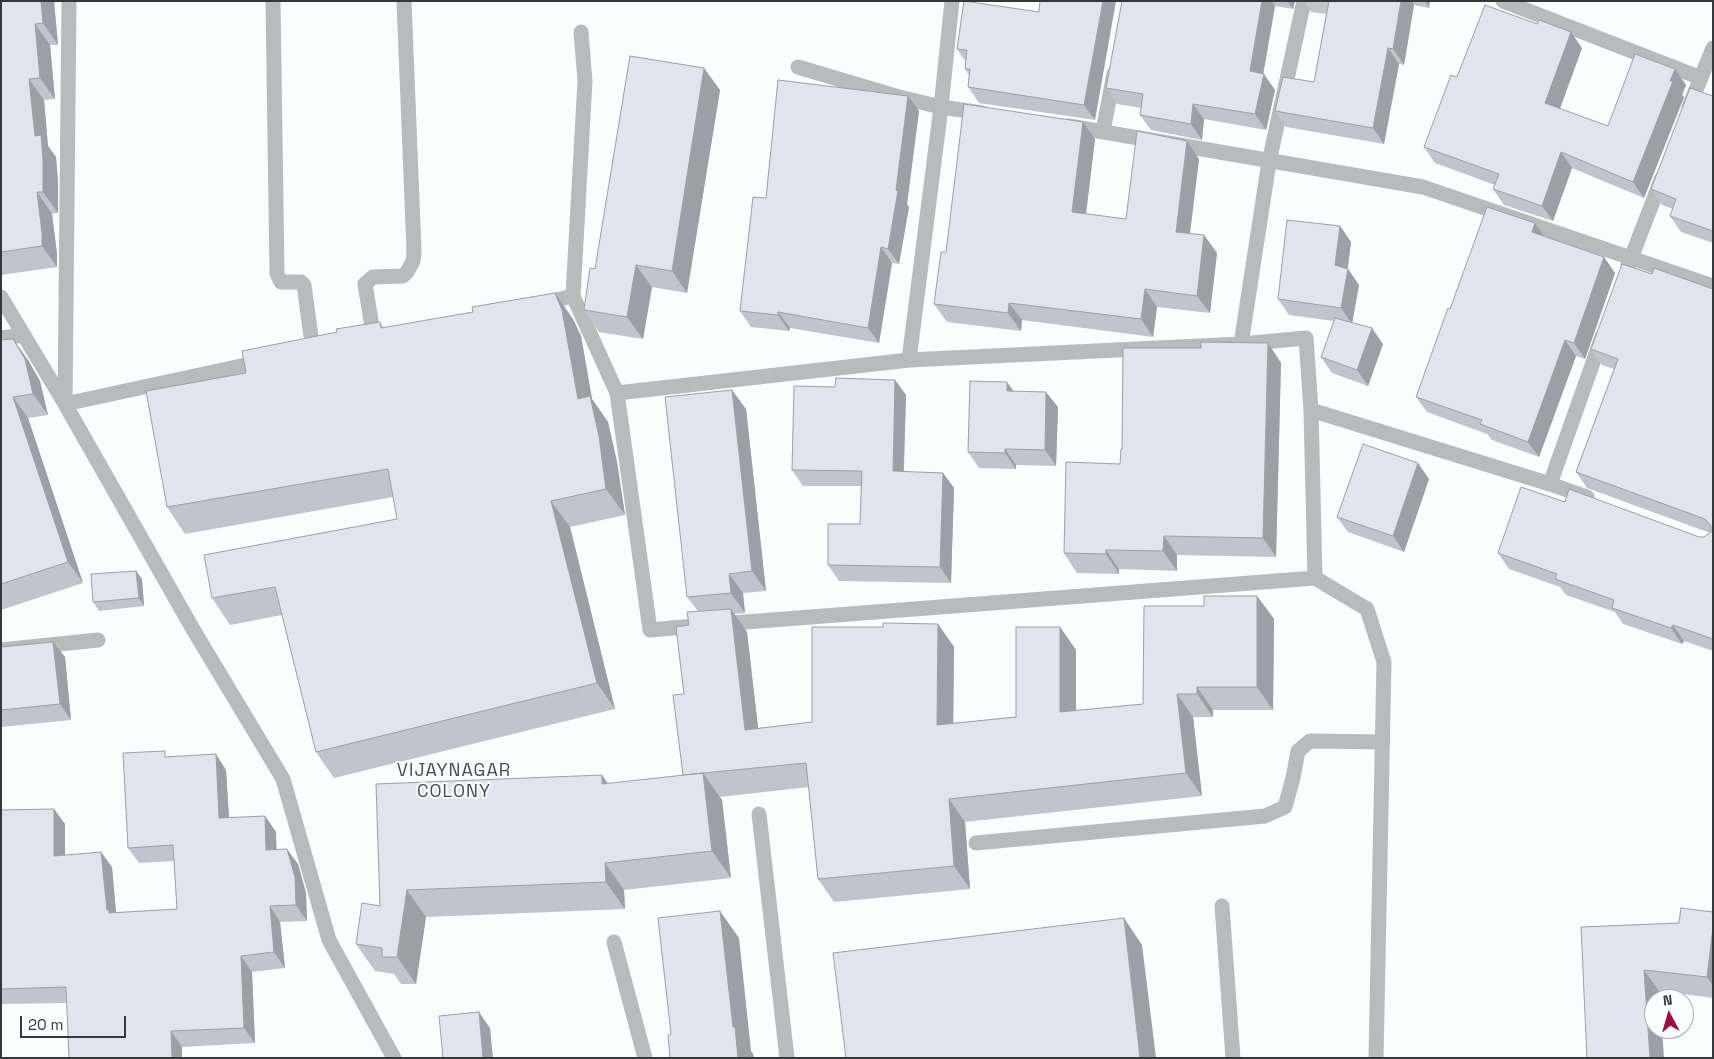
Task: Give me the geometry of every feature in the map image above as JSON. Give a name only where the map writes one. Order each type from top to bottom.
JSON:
[{"type":"street","points":[[65,404],[69,1]]},
{"type":"street","points":[[273,1],[277,274],[281,282],[301,282],[304,285],[308,352],[330,347]]},
{"type":"street","points":[[374,339],[365,284],[373,277],[403,276],[413,261],[414,251],[404,1]]},
{"type":"street","points":[[909,360],[941,107],[952,1]]},
{"type":"street","points":[[1241,344],[1269,162],[1304,1]]},
{"type":"street","points":[[1503,1],[1701,78]]},
{"type":"street","points":[[581,32],[585,81],[573,296],[617,393],[650,630],[1315,578],[1367,609],[1384,662],[1376,1058]]},
{"type":"street","points":[[1683,123],[1713,48]]},
{"type":"street","points":[[1104,131],[1116,57]]},
{"type":"street","points":[[798,67],[899,97],[941,107],[998,115]]},
{"type":"street","points":[[1056,124],[1423,188],[1713,286]]},
{"type":"street","points":[[1624,275],[1666,168]]},
{"type":"street","points":[[525,306],[573,296]]},
{"type":"street","points":[[1,297],[65,404],[194,631],[283,779],[330,940],[394,1058]]},
{"type":"street","points":[[1550,484],[1608,321]]},
{"type":"street","points":[[356,342],[393,334]]},
{"type":"street","points":[[1,338],[24,335]]},
{"type":"street","points":[[617,393],[909,360],[1241,344],[1306,338],[1311,410],[1315,578]]},
{"type":"street","points":[[65,404],[275,359]]},
{"type":"street","points":[[1311,410],[1550,484],[1604,504]]},
{"type":"street","points":[[1,650],[98,640]]},
{"type":"street","points":[[976,843],[1265,816],[1285,807],[1298,751],[1310,741],[1383,742]]},
{"type":"street","points":[[760,814],[787,1058]]},
{"type":"street","points":[[1222,906],[1233,1058]]},
{"type":"street","points":[[614,942],[645,1058]]},
{"type":"building","points":[[1,1],[41,1],[43,23],[35,24],[40,78],[29,79],[35,136],[41,135],[43,192],[37,192],[42,246],[1,252]]},
{"type":"building","points":[[964,1],[1039,12],[1040,1],[1103,1],[1084,105],[968,87],[970,69],[965,69],[967,50],[957,49]]},
{"type":"building","points":[[1122,1],[1262,1],[1250,71],[1264,74],[1255,114],[1193,104],[1191,124],[1140,115],[1143,94],[1106,88]]},
{"type":"building","points":[[1329,1],[1401,1],[1393,49],[1388,48],[1373,128],[1275,111],[1283,77],[1314,82]]},
{"type":"building","points":[[1485,5],[1537,24],[1539,20],[1571,32],[1545,103],[1608,126],[1635,54],[1675,69],[1670,81],[1673,81],[1633,182],[1561,152],[1542,206],[1493,189],[1499,174],[1424,147],[1451,75],[1457,77]]},
{"type":"building","points":[[630,56],[704,68],[672,271],[636,265],[627,317],[584,310],[590,268],[595,269]]},
{"type":"building","points":[[778,80],[908,96],[896,190],[898,191],[888,249],[881,247],[868,328],[778,312],[778,315],[740,311],[753,197],[766,198]]},
{"type":"building","points":[[1690,88],[1713,96],[1713,231],[1670,216],[1676,199],[1651,189]]},
{"type":"building","points":[[964,104],[1083,122],[1072,212],[1126,219],[1137,131],[1187,141],[1176,232],[1204,235],[1197,296],[1145,289],[1141,319],[1009,303],[1008,313],[934,304],[941,252],[946,252]]},
{"type":"building","points":[[1487,207],[1535,223],[1532,232],[1604,257],[1574,343],[1565,340],[1528,442],[1480,424],[1482,420],[1416,397]]},
{"type":"building","points":[[1287,220],[1340,226],[1335,265],[1348,269],[1341,308],[1278,299]]},
{"type":"building","points":[[1622,264],[1652,274],[1654,268],[1713,289],[1713,639],[1673,625],[1671,628],[1612,608],[1614,600],[1555,579],[1557,574],[1498,553],[1521,487],[1565,502],[1569,489],[1699,537],[1704,537],[1711,532],[1711,526],[1705,519],[1576,472],[1618,359],[1591,349]]},
{"type":"building","points":[[555,293],[562,310],[578,399],[590,396],[599,436],[606,489],[551,501],[597,683],[316,752],[275,587],[212,598],[204,555],[397,519],[388,469],[167,507],[146,391],[246,373],[242,351],[337,332],[336,329],[380,322],[381,328],[473,312],[472,307]]},
{"type":"building","points":[[1335,318],[1372,328],[1357,370],[1321,357]]},
{"type":"building","points":[[13,339],[25,359],[33,394],[13,397],[68,562],[1,584],[1,340]]},
{"type":"building","points":[[1201,342],[1268,343],[1263,538],[1164,536],[1163,551],[1106,550],[1106,554],[1064,553],[1066,462],[1120,464],[1122,449],[1123,348],[1201,348]]},
{"type":"building","points":[[836,378],[895,380],[893,471],[943,473],[940,567],[828,565],[828,524],[860,524],[862,471],[792,470],[794,386],[835,387]]},
{"type":"building","points":[[970,381],[1007,382],[1007,391],[1046,392],[1045,450],[1005,449],[1005,453],[968,452]]},
{"type":"building","points":[[732,390],[752,571],[729,574],[731,593],[687,597],[665,397]]},
{"type":"building","points":[[1363,444],[1418,463],[1393,536],[1337,517]]},
{"type":"building","points":[[136,571],[139,598],[93,602],[91,574]]},
{"type":"building","points":[[1204,596],[1257,596],[1257,687],[1197,687],[1197,694],[1177,694],[1186,773],[949,799],[954,866],[818,879],[806,763],[683,775],[673,695],[684,694],[676,627],[689,625],[687,612],[731,609],[745,730],[812,722],[812,627],[883,627],[883,623],[938,624],[937,725],[1016,717],[1016,627],[1060,627],[1060,712],[1143,704],[1144,606],[1204,606]]},
{"type":"building","points":[[53,642],[60,704],[1,710],[1,647]]},
{"type":"building","points":[[165,751],[165,757],[216,754],[219,818],[265,816],[266,850],[287,849],[295,877],[296,905],[270,906],[274,952],[241,956],[244,1028],[171,1031],[172,1058],[69,1058],[66,987],[1,989],[1,810],[54,809],[54,856],[101,852],[107,910],[109,910],[109,913],[177,909],[173,845],[128,848],[123,753]]},
{"type":"building","points":[[703,773],[712,851],[605,863],[606,882],[407,890],[397,957],[382,957],[382,948],[356,944],[362,903],[380,906],[376,784],[602,775],[602,784]]},
{"type":"building","points":[[1681,908],[1713,912],[1707,977],[1644,970],[1644,1039],[1649,1039],[1650,1058],[1587,1058],[1581,927],[1679,923]]},
{"type":"building","points":[[720,911],[738,1058],[670,1058],[668,1035],[671,1034],[658,918]]},
{"type":"building","points":[[1124,918],[1140,1058],[846,1058],[833,953]]},
{"type":"building","points":[[479,1012],[483,1058],[443,1058],[439,1016]]},
{"type":"district","name":"VIJAYNAGAR COLONY","points":[[454,781]]}]
